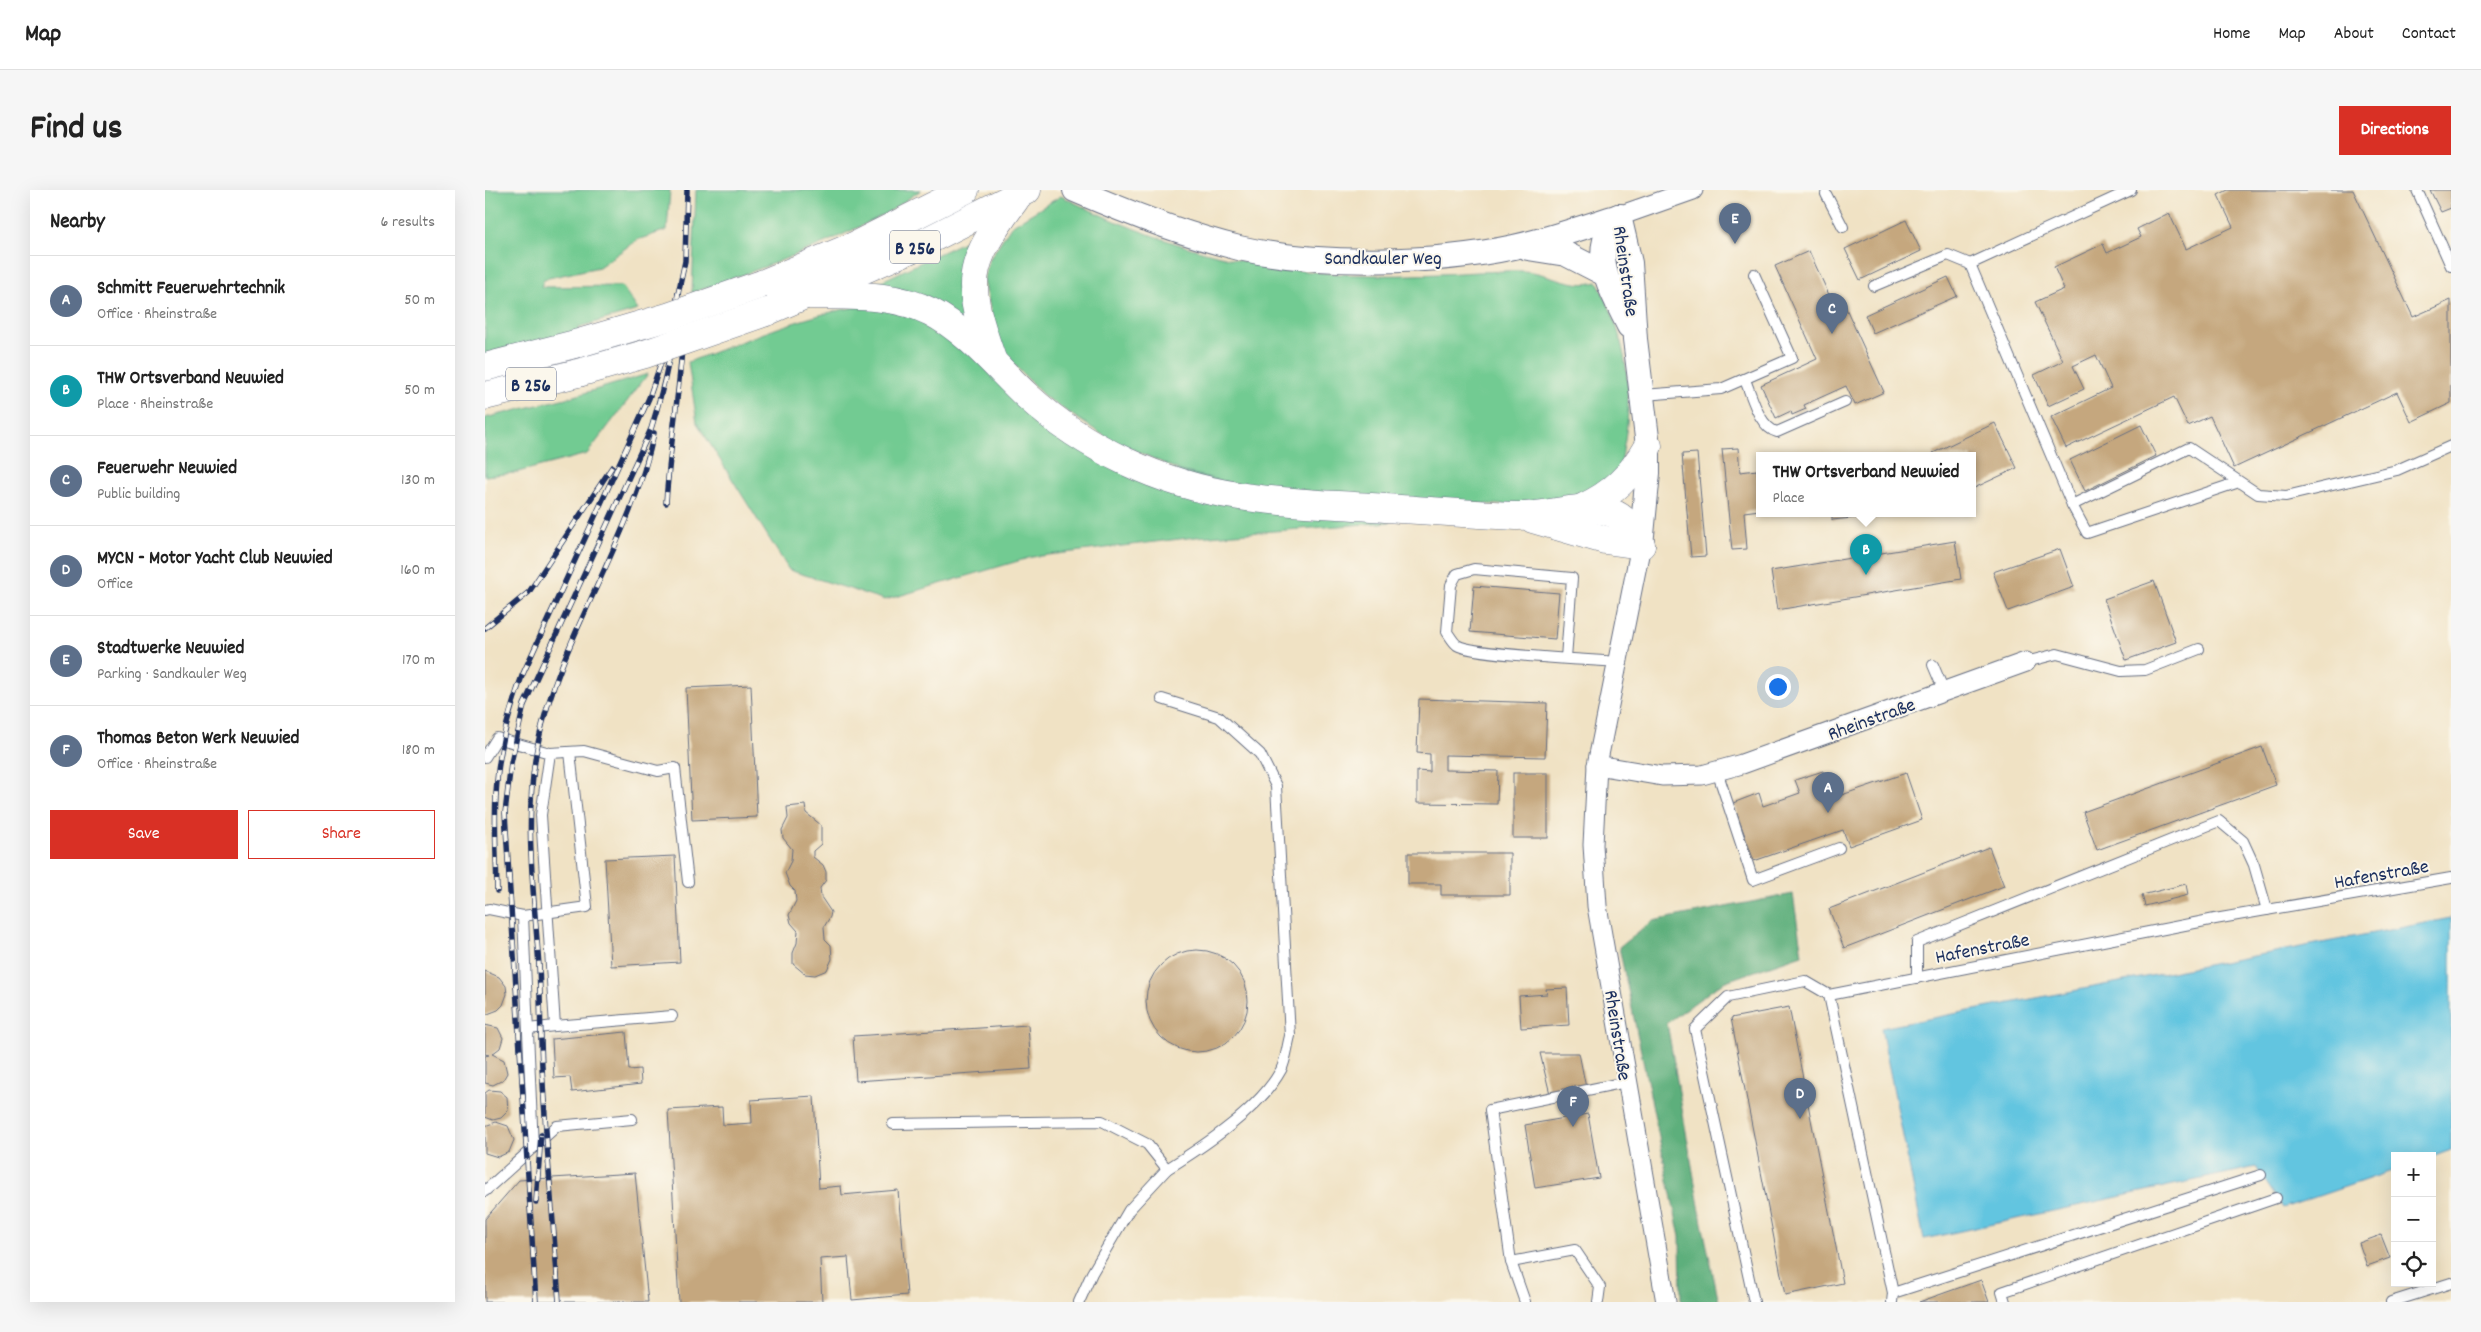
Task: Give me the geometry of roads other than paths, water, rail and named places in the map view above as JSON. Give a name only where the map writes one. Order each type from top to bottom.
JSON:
[{"type":"highway","name":"B 256","points":[[485,367],[579,343],[668,317],[762,284],[877,235],[965,190]]},
{"type":"highway","name":"B 256","points":[[485,396],[645,354],[765,312],[809,295],[919,245],[1023,192]]},
{"type":"highway","points":[[992,359],[976,314],[973,294],[974,276],[986,241],[1023,192]]},
{"type":"highway","points":[[809,295],[876,298],[913,305],[946,322],[992,359],[1025,394],[1053,418],[1078,435],[1131,463],[1174,480],[1237,496],[1264,499],[1520,516],[1582,508],[1604,510],[1622,518],[1629,524],[1641,546]]},
{"type":"highway","points":[[1582,508],[1603,498],[1621,484],[1637,466],[1648,446]]},
{"type":"highway","points":[[1520,516],[1605,540],[1641,546]]},
{"type":"street","name":"Sandkauler Weg","points":[[1075,190],[1147,220],[1197,237],[1241,248],[1290,256],[1401,260],[1449,257],[1513,247],[1619,216],[1693,190]]},
{"type":"street","name":"Rheinstraße","points":[[1619,216],[1605,238],[1603,255],[1605,274],[1635,338]]},
{"type":"street","name":"Rheinstraße","points":[[1619,216],[1630,263],[1635,338],[1648,446],[1646,497],[1641,546],[1597,765],[1593,846],[1597,906],[1626,1082],[1666,1302]]},
{"type":"street","points":[[1513,247],[1541,248],[1566,254],[1605,274]]},
{"type":"street","name":"Rheinstraße","points":[[1597,765],[1662,776],[1702,775],[2026,662]]},
{"type":"lane","points":[[1970,264],[2131,190]]},
{"type":"lane","points":[[2417,190],[2451,266]]},
{"type":"lane","points":[[1826,194],[1843,227]]},
{"type":"lane","points":[[1874,286],[1947,255],[1970,264],[2072,505],[2087,534],[2239,482]]},
{"type":"lane","points":[[1643,395],[1704,392],[1721,389],[1793,358],[1753,274]]},
{"type":"lane","points":[[1745,380],[1763,420],[1772,430],[1777,432],[1845,402]]},
{"type":"lane","points":[[2072,505],[2189,448],[2259,494],[2287,496],[2397,470],[2451,446]]},
{"type":"lane","points":[[1566,658],[1572,578],[1475,570],[1457,574],[1451,585],[1447,632],[1457,645],[1476,650],[1566,658],[1619,662]]},
{"type":"lane","points":[[2026,662],[2057,654],[2121,671],[2145,670],[2199,649]]},
{"type":"lane","points":[[1933,665],[1944,692]]},
{"type":"lane","points":[[1079,1302],[1092,1273],[1129,1210],[1167,1169],[1207,1144],[1256,1102],[1281,1069],[1290,1036],[1277,786],[1260,754],[1219,717],[1161,699]]},
{"type":"lane","points":[[485,757],[497,738],[550,753],[584,751],[659,771],[675,768],[688,882]]},
{"type":"lane","points":[[485,910],[489,909],[523,916],[587,907],[570,752]]},
{"type":"lane","points":[[550,753],[541,815],[555,1026]]},
{"type":"lane","points":[[1717,771],[1753,880],[1839,848]]},
{"type":"lane","points":[[1917,978],[1917,942],[2219,821],[2243,841],[2254,866],[2267,910]]},
{"type":"lane","name":"Hafenstraße","points":[[1829,995],[2267,910],[2451,878]]},
{"type":"lane","points":[[523,916],[533,1148]]},
{"type":"lane","points":[[1754,1302],[1695,1029],[1728,997],[1805,981],[1829,995],[1893,1297],[2261,1174]]},
{"type":"lane","points":[[527,1029],[672,1016]]},
{"type":"lane","points":[[1525,1302],[1511,1262],[1490,1110],[1626,1082]]},
{"type":"lane","points":[[485,1192],[557,1126],[632,1119]]},
{"type":"lane","points":[[893,1124],[1102,1121],[1147,1144],[1167,1169]]},
{"type":"lane","points":[[2005,1302],[2002,1292],[2276,1198]]},
{"type":"lane","points":[[1511,1262],[1575,1250],[1600,1287],[1598,1302]]},
{"type":"lane","points":[[2391,1302],[2451,1283]]},
{"type":"water","points":[[2451,918],[2451,1150],[2436,1156],[2436,1152],[2391,1152],[2391,1171],[2283,1208],[2256,1167],[1924,1239],[1881,1028]]},
{"type":"railway","points":[[677,299],[685,261],[687,190]]},
{"type":"railway","points":[[536,1302],[505,813],[511,763],[524,705],[651,429],[669,362],[678,293]]},
{"type":"railway","points":[[666,503],[684,311]]},
{"type":"railway","points":[[497,891],[495,818],[497,782],[504,737],[511,711],[522,676],[649,398],[666,348]]},
{"type":"railway","points":[[559,1302],[541,1054],[539,966],[531,854],[531,798],[538,743],[548,703],[578,627],[629,512],[643,473],[654,433]]},
{"type":"railway","points":[[485,628],[529,592],[612,467]]},
{"type":"railway","points":[[536,1202],[541,1135]]},
{"type":"place","name":"Stadtwerke Neuwied","points":[[1735,244]]},
{"type":"place","name":"Feuerwehr Neuwied","points":[[1832,334]]},
{"type":"place","name":"THW Ortsverband Neuwied","points":[[1866,575]]},
{"type":"place","name":"Schmitt Feuerwehrtechnik","points":[[1828,813]]},
{"type":"place","name":"MYCN - Motor Yacht Club Neuwied","points":[[1800,1119]]},
{"type":"place","name":"Thomas Beton Werk Neuwied","points":[[1573,1127]]}]
